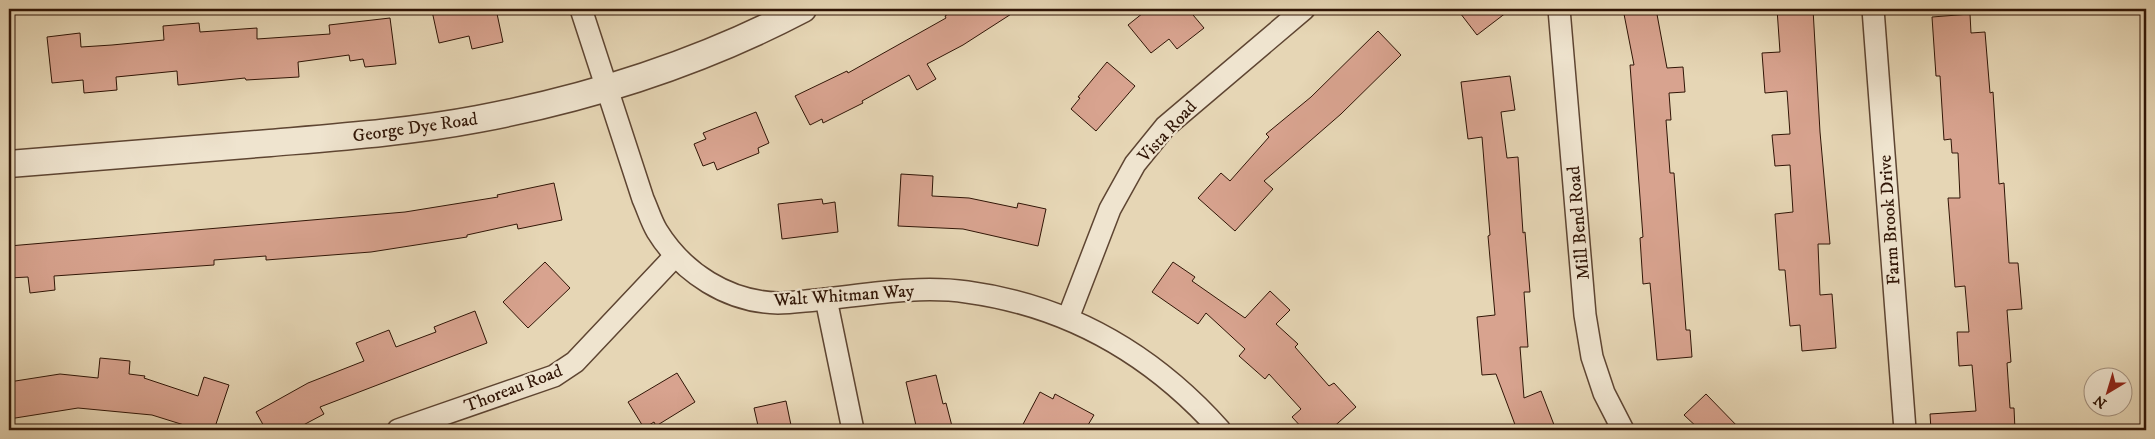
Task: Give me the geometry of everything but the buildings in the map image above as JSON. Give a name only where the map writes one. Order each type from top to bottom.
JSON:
[{"type":"street","name":"Walt Whitman Way","points":[[581,9],[643,199],[656,230],[675,256],[695,274],[720,290],[746,298],[778,303],[918,289],[966,292],[1019,302],[1068,318],[1113,340],[1158,370],[1198,406],[1220,430]]},
{"type":"street","name":"George Dye Road","points":[[9,164],[393,133],[478,119],[561,101],[607,88],[702,55],[803,9]]},
{"type":"street","name":"Vista Road","points":[[1068,318],[1110,209],[1135,164],[1165,127],[1304,9]]},
{"type":"street","name":"Mill Bend Road","points":[[1558,9],[1587,323],[1592,357],[1604,393],[1623,430]]},
{"type":"street","name":"Farm Brook Drive","points":[[1873,9],[1905,430]]},
{"type":"street","name":"Thoreau Road","points":[[398,430],[554,376],[575,362],[675,256]]},
{"type":"street","points":[[826,299],[853,430]]}]
